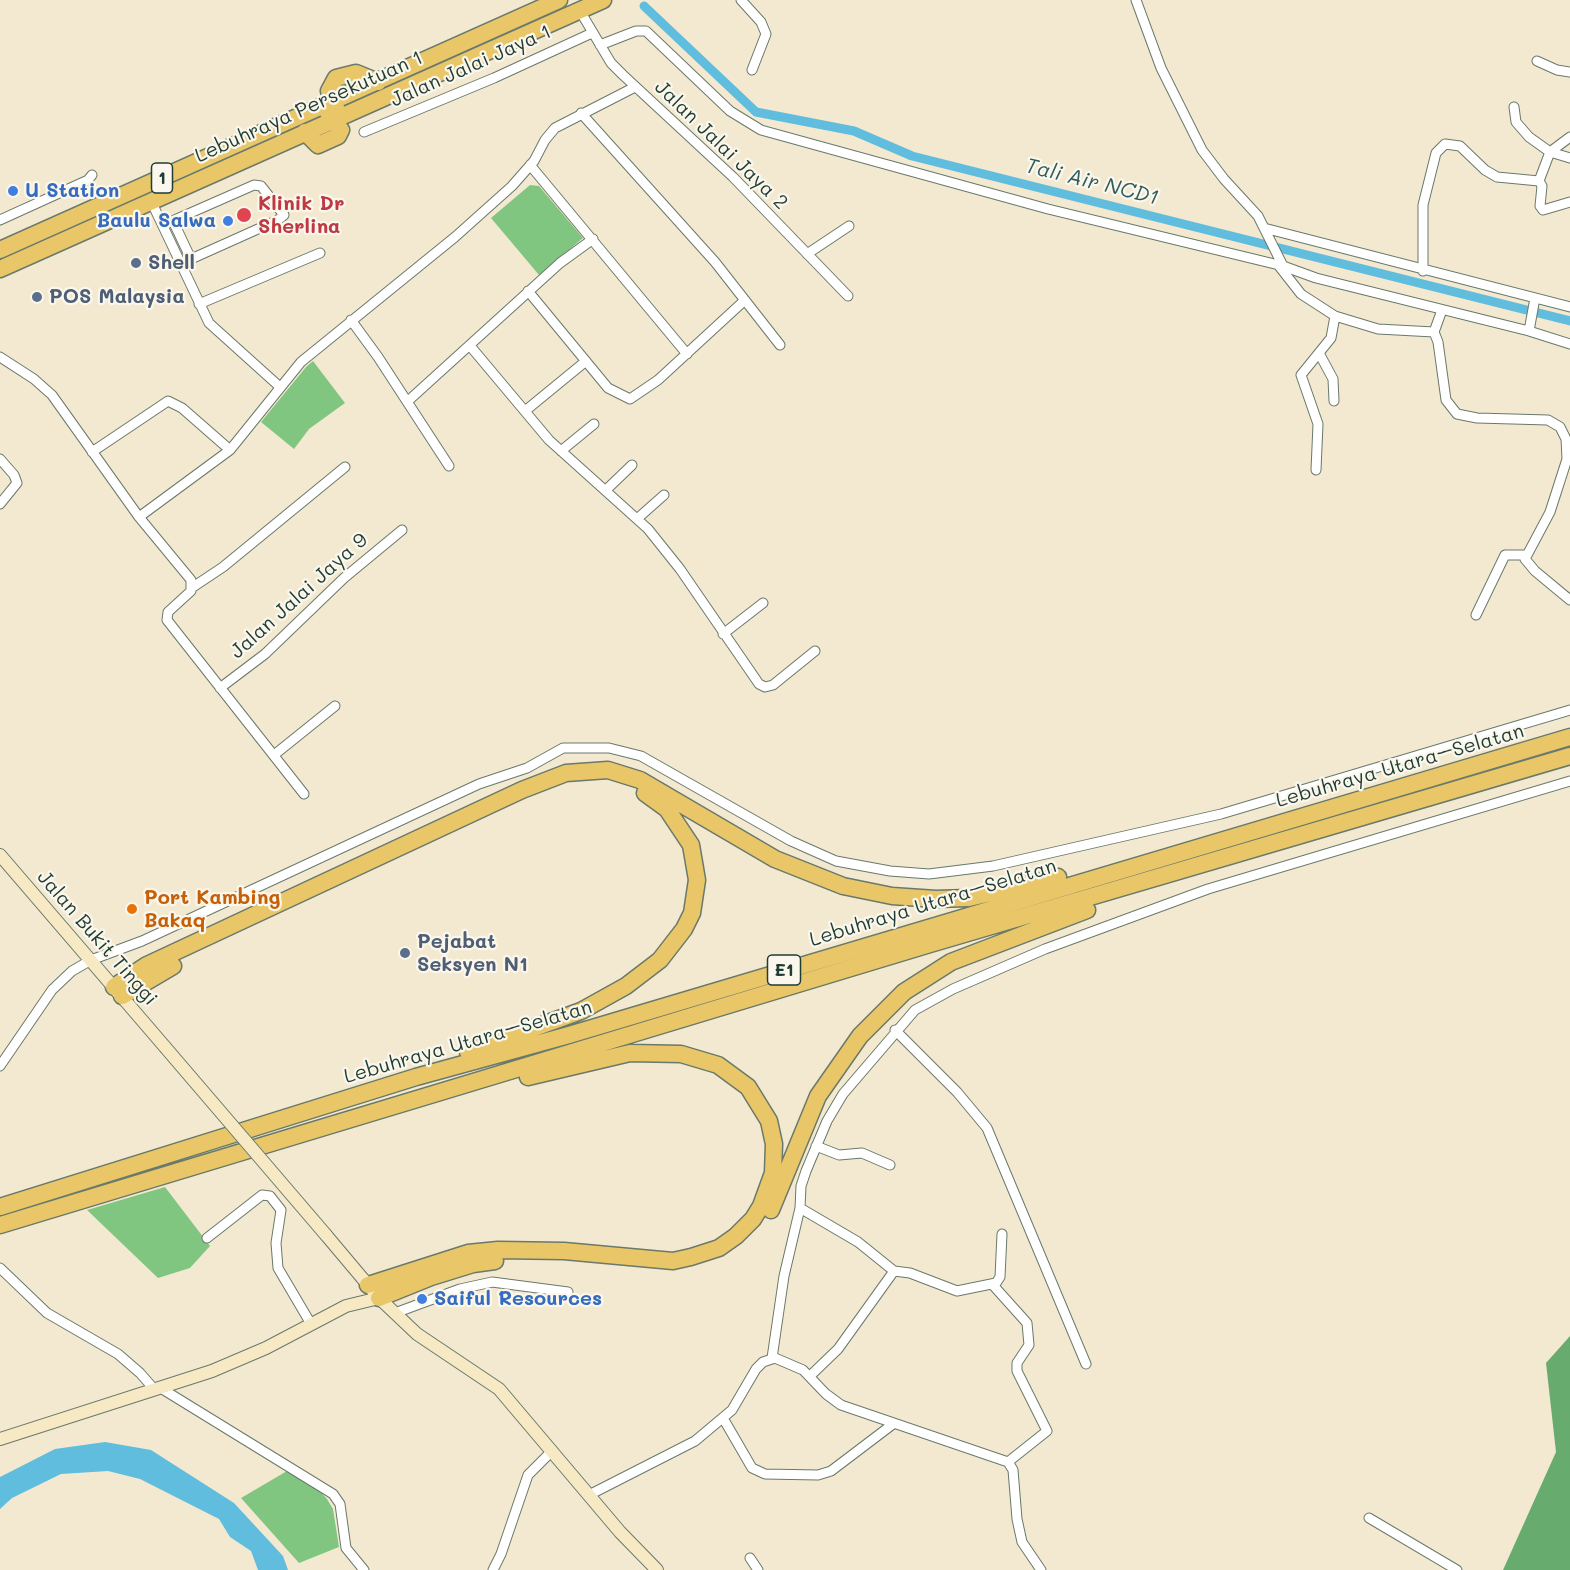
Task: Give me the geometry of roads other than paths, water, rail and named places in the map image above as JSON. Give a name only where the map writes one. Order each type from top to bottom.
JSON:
[{"type":"highway","name":"Lebuhraya Persekutuan 1","points":[[332,111],[331,85],[340,76],[361,74],[378,82],[559,0]]},
{"type":"highway","name":"Lebuhraya Persekutuan 1","points":[[0,250],[603,0]]},
{"type":"highway","name":"Lebuhraya Persekutuan 1","points":[[0,269],[305,132],[332,111]]},
{"type":"highway","name":"Lebuhraya Utara–Selatan","points":[[0,1207],[416,1077],[569,1035],[1137,864],[1570,737]]},
{"type":"highway","name":"Lebuhraya Utara–Selatan","points":[[0,1225],[897,954],[1570,756]]},
{"type":"highway","points":[[118,992],[147,966],[522,790],[566,773],[608,770],[640,780],[775,859],[843,886],[892,896],[936,900],[969,898],[1124,861],[1137,864]]},
{"type":"highway","points":[[118,992],[558,784],[598,779],[613,781],[652,796],[667,809],[691,844],[697,880],[692,913],[684,929],[660,960],[626,986],[580,1011],[435,1064],[416,1077]]},
{"type":"highway","points":[[379,1298],[431,1277],[473,1264],[499,1260],[564,1260],[679,1268],[721,1258],[756,1231],[770,1213],[818,1096],[860,1036],[903,992],[951,962],[1112,900],[1129,886]]},
{"type":"highway","points":[[340,1122],[439,1101],[580,1063],[630,1053],[660,1051],[698,1057],[736,1077],[760,1102],[769,1121],[774,1144],[774,1173],[769,1189],[753,1219],[736,1236],[705,1253],[673,1261],[564,1251],[488,1251],[468,1253],[426,1264],[368,1285]]},
{"type":"main road","name":"Jalan Bukit Tinggi","points":[[0,855],[379,1298],[429,1343],[493,1383],[657,1570]]},
{"type":"main road","points":[[346,1306],[368,1285]]},
{"type":"main road","points":[[0,1439],[238,1360],[346,1306],[379,1298]]},
{"type":"street","points":[[741,0],[761,22],[766,34],[753,70]]},
{"type":"street","points":[[1136,0],[1161,68],[1202,150],[1224,179],[1258,216],[1280,263],[1301,294],[1335,316],[1378,329],[1434,332]]},
{"type":"street","name":"Jalan Jalai Jaya 2","points":[[580,11],[611,63],[733,177],[848,296]]},
{"type":"street","points":[[600,45],[636,31],[646,32],[735,115],[761,130],[1048,209],[1280,263],[1316,278],[1442,310],[1530,327],[1570,344]]},
{"type":"street","name":"Jalan Jalai Jaya 1","points":[[364,132],[494,78],[592,33]]},
{"type":"street","points":[[1537,61],[1557,70],[1570,72]]},
{"type":"street","points":[[139,517],[230,450],[301,362],[455,237],[512,186],[530,165],[544,140],[555,128],[635,87]]},
{"type":"street","points":[[1514,107],[1514,116],[1521,129],[1550,152],[1570,158]]},
{"type":"street","points":[[581,113],[715,262],[780,345]]},
{"type":"street","points":[[1539,181],[1550,152],[1570,137]]},
{"type":"street","points":[[1423,271],[1423,206],[1436,153],[1441,147],[1450,143],[1460,146],[1485,170],[1497,177],[1539,181]]},
{"type":"street","points":[[530,165],[687,354]]},
{"type":"street","points":[[0,220],[88,180],[92,175]]},
{"type":"street","points":[[1539,181],[1542,186],[1540,206],[1543,210],[1570,202]]},
{"type":"street","points":[[163,225],[254,185],[261,186],[285,217],[187,262]]},
{"type":"street","points":[[151,201],[163,225],[187,262]]},
{"type":"street","points":[[173,221],[199,304],[209,323],[280,387]]},
{"type":"street","points":[[807,254],[849,226]]},
{"type":"street","points":[[1265,232],[1535,301],[1570,307]]},
{"type":"street","points":[[408,401],[471,346],[528,291],[560,263],[593,239]]},
{"type":"street","points":[[199,304],[320,253]]},
{"type":"street","points":[[528,291],[608,388],[630,399],[658,380],[745,300]]},
{"type":"street","points":[[1530,327],[1535,301]]},
{"type":"street","points":[[1442,310],[1434,332],[1438,342],[1446,400],[1454,412],[1477,418],[1548,420],[1558,425],[1563,432],[1568,455],[1564,469],[1548,516],[1526,555],[1526,561],[1570,600]]},
{"type":"street","points":[[1316,470],[1318,424],[1301,375],[1333,333],[1335,316]]},
{"type":"street","points":[[351,320],[408,401],[449,465]]},
{"type":"street","points":[[471,346],[561,451],[638,518],[680,569],[754,679],[765,687],[778,681],[815,651]]},
{"type":"street","points":[[1319,353],[1333,379],[1334,401]]},
{"type":"street","points":[[0,357],[34,379],[52,395],[139,517],[191,580],[193,587]]},
{"type":"street","points":[[525,411],[586,361]]},
{"type":"street","points":[[92,452],[168,401],[182,408],[230,450]]},
{"type":"street","points":[[561,451],[594,424]]},
{"type":"street","points":[[0,459],[16,479],[13,491],[0,504]]},
{"type":"street","points":[[606,490],[632,465]]},
{"type":"street","points":[[304,794],[220,688],[166,615],[193,587],[223,567],[345,467]]},
{"type":"street","points":[[638,518],[664,495]]},
{"type":"street","name":"Jalan Jalai Jaya 9","points":[[220,688],[265,654],[344,578],[402,530]]},
{"type":"street","points":[[1476,615],[1505,555],[1526,555]]},
{"type":"street","points":[[723,634],[763,603]]},
{"type":"street","points":[[274,755],[335,706]]},
{"type":"street","points":[[0,1066],[52,990],[72,971],[91,960],[142,941],[479,784],[527,768],[558,750],[570,747],[618,749],[641,756],[820,856],[866,868],[929,874],[993,866],[1221,814],[1570,711]]},
{"type":"street","points":[[589,1495],[689,1444],[723,1418],[738,1402],[752,1374],[772,1358],[784,1276],[800,1208],[801,1186],[816,1146],[843,1094],[895,1030],[915,1010],[953,989],[1046,949],[1234,880],[1570,781]]},
{"type":"street","points":[[895,1030],[957,1092],[987,1128],[1086,1364]]},
{"type":"street","points":[[816,1146],[838,1155],[862,1153],[891,1165]]},
{"type":"street","points":[[207,1238],[262,1195],[270,1196],[281,1210],[276,1243],[278,1268],[311,1324]]},
{"type":"street","points":[[800,1208],[858,1242],[894,1271],[910,1273],[957,1291],[992,1284],[1000,1277],[1002,1234]]},
{"type":"street","points":[[0,1268],[47,1313],[118,1354],[156,1388],[333,1494],[340,1504],[346,1548],[364,1570]]},
{"type":"street","points":[[810,1376],[838,1349],[894,1271]]},
{"type":"street","points":[[395,1313],[460,1289],[492,1282],[568,1292]]},
{"type":"street","points":[[992,1284],[1028,1323],[1029,1345],[1018,1361],[1017,1371],[1047,1431],[1008,1461]]},
{"type":"street","points":[[772,1358],[787,1361],[810,1376],[833,1400],[893,1424],[1008,1461],[1013,1470],[1017,1519],[1022,1542],[1041,1570]]},
{"type":"street","points":[[723,1418],[752,1468],[765,1474],[818,1475],[831,1472],[893,1424]]},
{"type":"street","points":[[493,1570],[528,1475],[552,1451]]},
{"type":"street","points":[[1369,1518],[1458,1570]]},
{"type":"street","points":[[750,1558],[758,1570]]},
{"type":"water","points":[[105,1442],[151,1450],[234,1503],[283,1556],[288,1570],[258,1570],[251,1551],[230,1537],[219,1519],[140,1479],[108,1471],[61,1474],[12,1498],[0,1509],[0,1477],[55,1449]]},
{"type":"waterway","name":"Tali Air NCD1","points":[[644,6],[756,112],[854,131],[912,156],[1570,321]]},
{"type":"place","name":"U Station","points":[[13,191]]},
{"type":"place","name":"Klinik Dr Sherlina","points":[[244,215]]},
{"type":"place","name":"Baulu Salwa","points":[[228,221]]},
{"type":"place","name":"Shell","points":[[136,263]]},
{"type":"place","name":"POS Malaysia","points":[[37,297]]},
{"type":"place","name":"Port Kambing Bakaq","points":[[132,909]]},
{"type":"place","name":"Pejabat Seksyen N1","points":[[405,953]]},
{"type":"place","name":"Saiful Resources","points":[[422,1299]]}]
